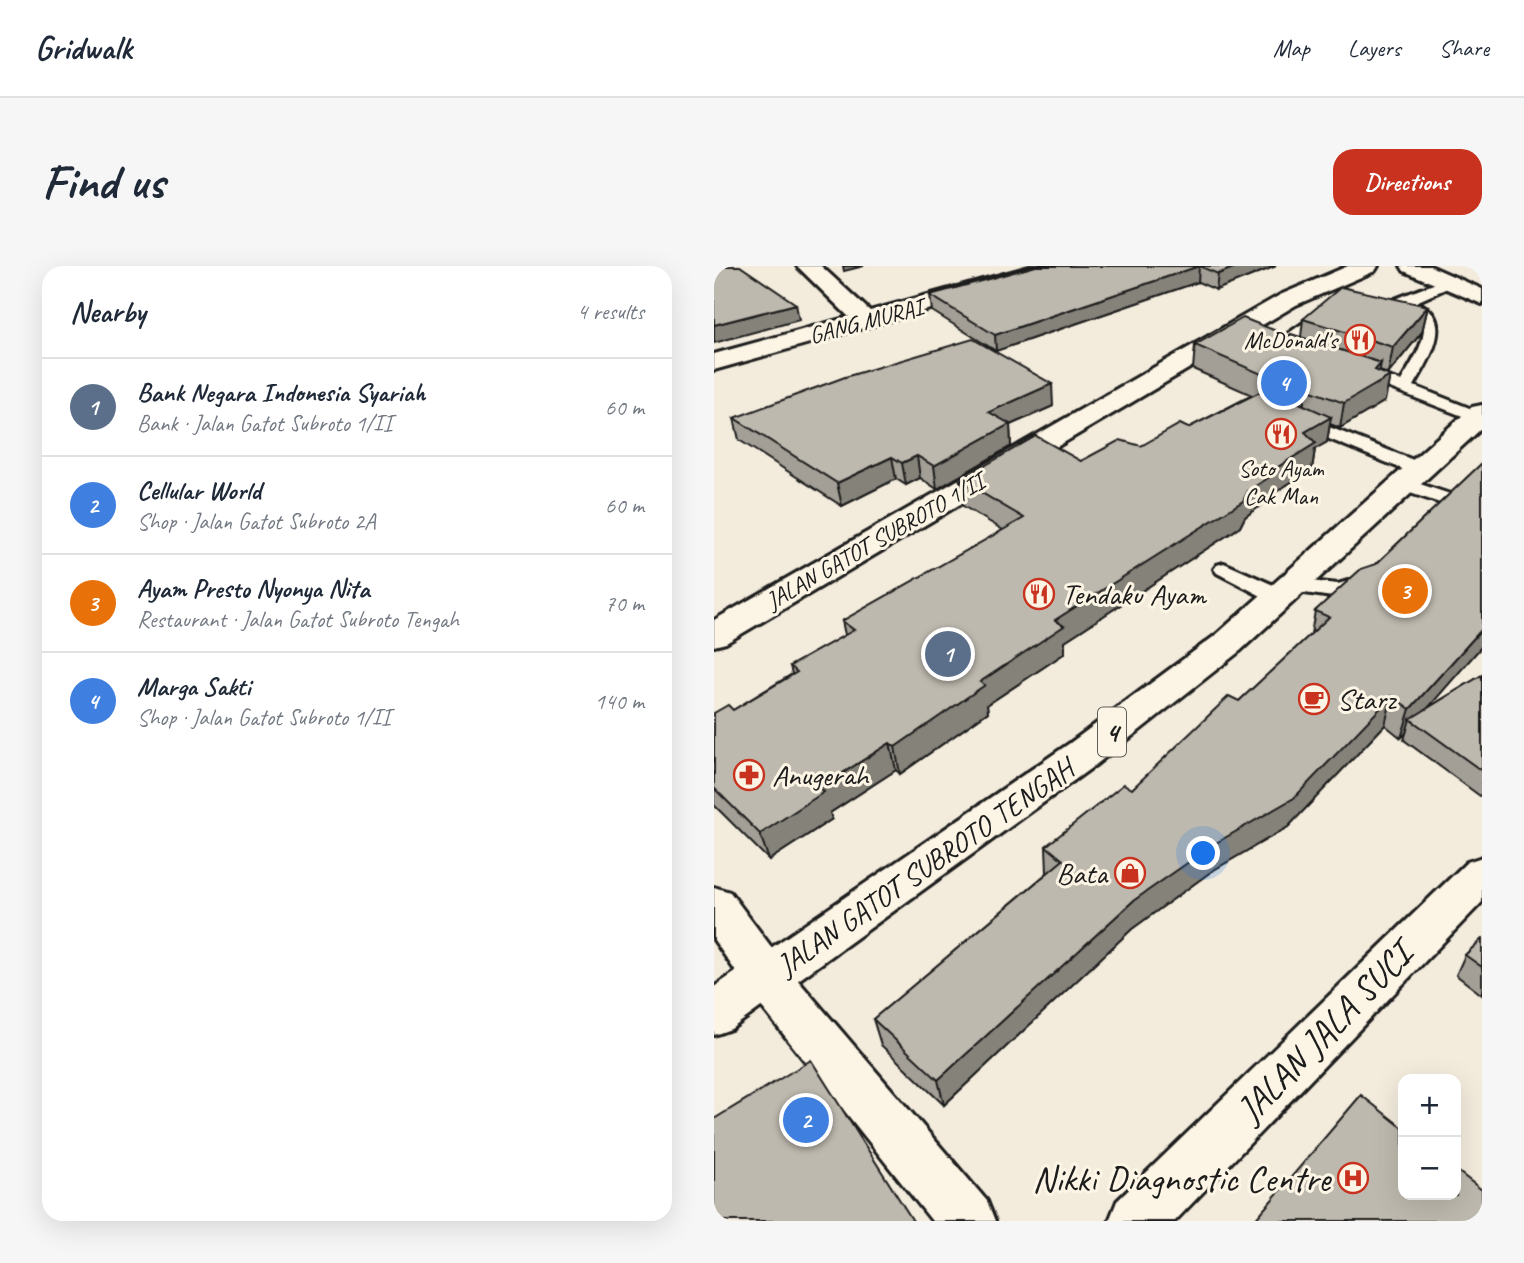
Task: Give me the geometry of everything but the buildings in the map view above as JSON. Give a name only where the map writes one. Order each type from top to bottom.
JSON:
[{"type":"main road","points":[[808,266],[867,321]]},
{"type":"main road","name":"GANG MURAI","points":[[714,362],[1057,266]]},
{"type":"main road","name":"JALAN GATOT SUBROTO 1/II","points":[[714,635],[1288,300],[1367,266]]},
{"type":"main road","points":[[1412,266],[1482,297]]},
{"type":"main road","name":"JALAN GATOT SUBROTO TENGAH","points":[[714,1014],[1084,754],[1228,643],[1480,415]]},
{"type":"main road","name":"JALAN JALA SUCI","points":[[1137,1221],[1482,874]]},
{"type":"main road","points":[[714,905],[767,978],[967,1221]]},
{"type":"lane","points":[[1401,303],[1448,282]]},
{"type":"lane","points":[[1383,302],[1401,303],[1425,311],[1431,319],[1432,340],[1405,388]]},
{"type":"lane","points":[[1345,304],[1334,305],[1291,338],[1288,346],[1298,355],[1405,388],[1480,415]]},
{"type":"lane","points":[[1301,421],[1411,476],[1449,500]]},
{"type":"lane","points":[[1431,518],[1465,485]]},
{"type":"lane","points":[[1224,569],[1285,590],[1339,592],[1361,586],[1379,570]]},
{"type":"place","name":"McDonald's","points":[[1360,340]]},
{"type":"place","name":"Marga Sakti","points":[[1284,383]]},
{"type":"place","name":"Soto Ayam Cak Man","points":[[1281,434]]},
{"type":"place","name":"Ayam Presto Nyonya Nita","points":[[1405,591]]},
{"type":"place","name":"Tendaku Ayam","points":[[1039,594]]},
{"type":"place","name":"Bank Negara Indonesia Syariah","points":[[948,654]]},
{"type":"place","name":"Starz","points":[[1314,699]]},
{"type":"place","name":"Anugerah","points":[[749,775]]},
{"type":"place","name":"Bata","points":[[1130,873]]},
{"type":"place","name":"Cellular World","points":[[806,1120]]},
{"type":"place","name":"Nikki Diagnostic Centre","points":[[1353,1178]]}]
